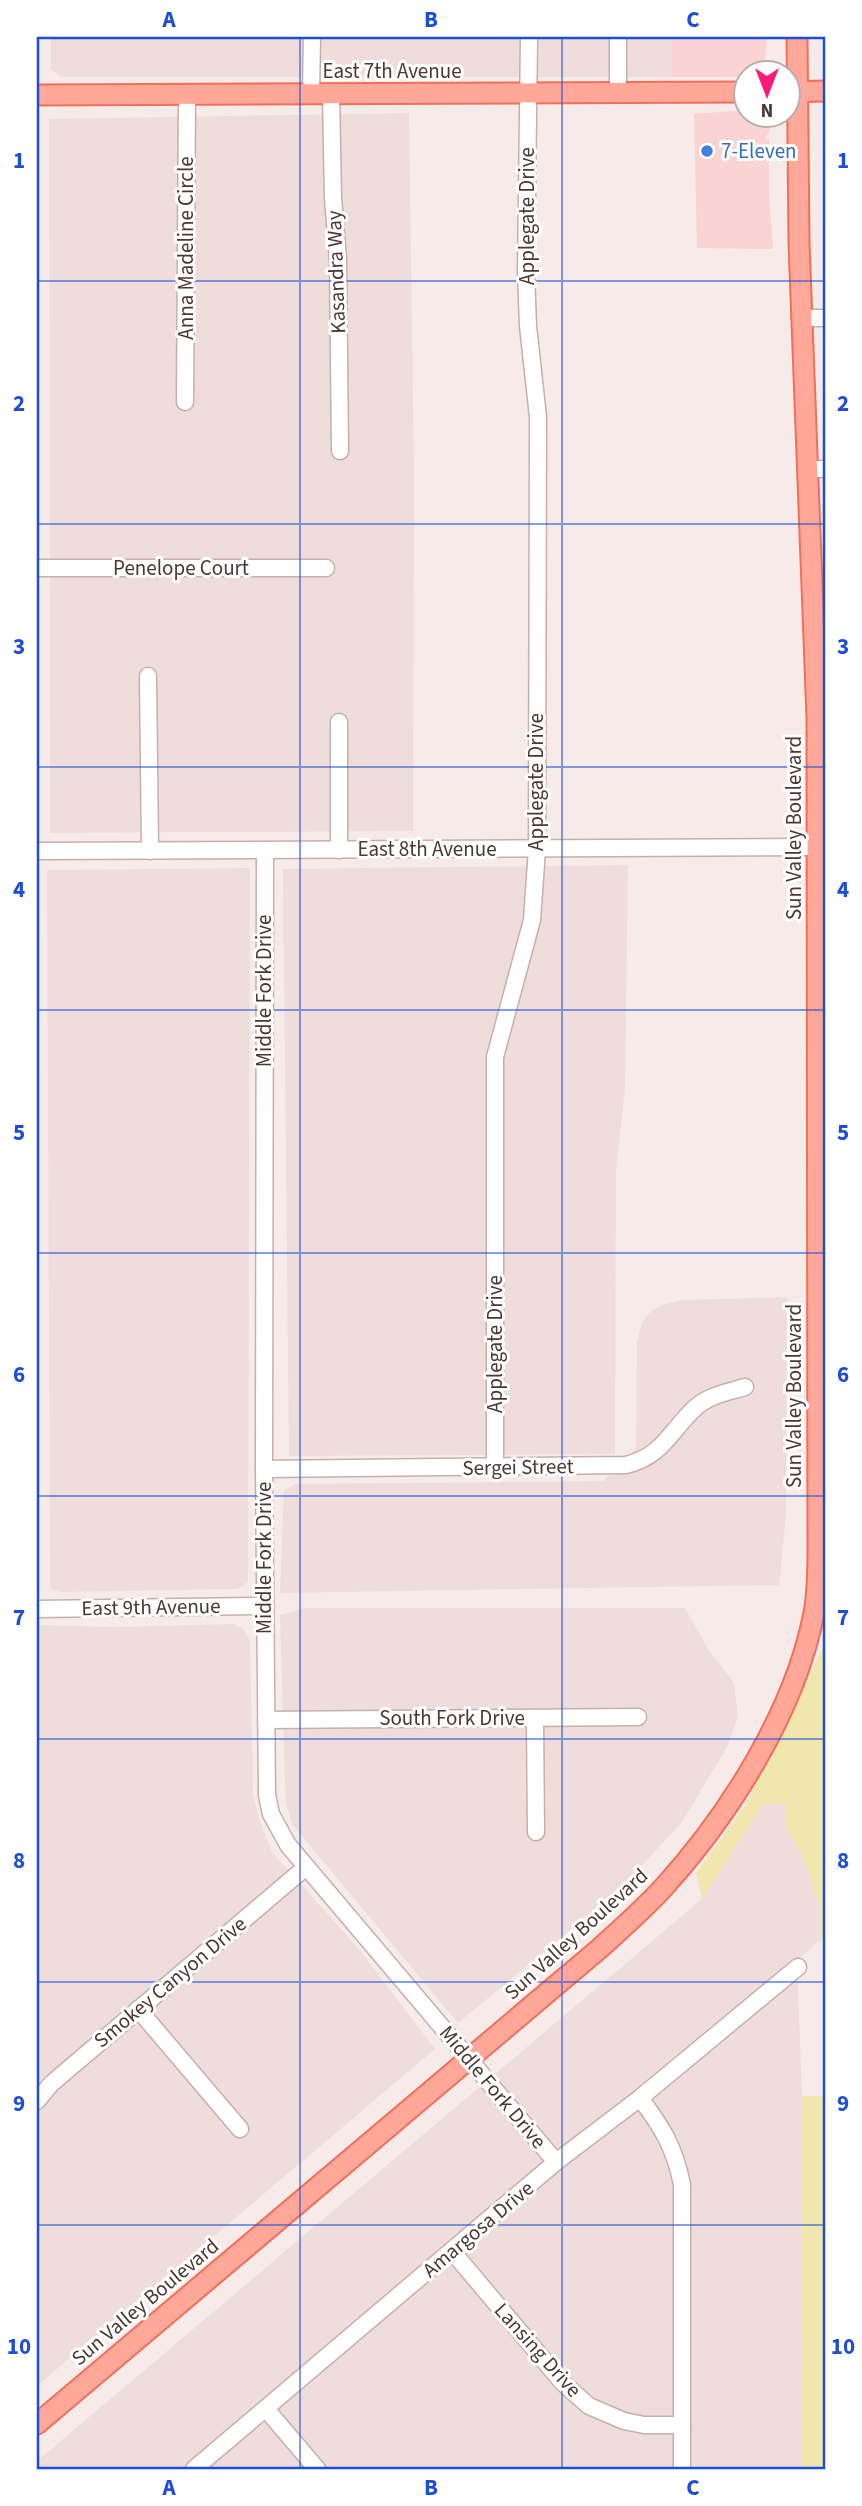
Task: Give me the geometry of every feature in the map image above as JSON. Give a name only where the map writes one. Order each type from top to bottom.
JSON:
[{"type":"main road","name":"Sun Valley Boulevard","points":[[795,60],[797,37]]},
{"type":"main road","name":"East 7th Avenue","points":[[37,95],[732,92]]},
{"type":"main road","points":[[802,92],[825,92]]},
{"type":"main road","name":"Sun Valley Boulevard","points":[[37,2424],[634,1918],[690,1858],[737,1791],[794,1679],[813,1618],[818,1571],[821,1220],[816,847],[817,469],[803,318],[795,130]]},
{"type":"street","name":"Kasandra Way","points":[[312,37],[321,94],[338,260],[340,450]]},
{"type":"street","name":"Applegate Drive","points":[[495,1467],[496,1048],[532,920],[537,849],[538,417],[527,300],[529,37]]},
{"type":"street","points":[[618,37],[618,93]]},
{"type":"street","name":"Anna Madeline Circle","points":[[185,402],[187,95]]},
{"type":"street","points":[[803,318],[825,318]]},
{"type":"street","name":"Penelope Court","points":[[37,568],[326,568]]},
{"type":"street","points":[[148,676],[150,851]]},
{"type":"street","points":[[339,722],[339,850]]},
{"type":"street","name":"East 8th Avenue","points":[[37,851],[816,847]]},
{"type":"street","name":"Middle Fork Drive","points":[[265,850],[265,1720],[267,1795],[271,1814],[288,1845],[306,1867],[556,2162]]},
{"type":"street","name":"Sergei Street","points":[[264,1469],[626,1465],[639,1462],[660,1448],[695,1407],[707,1399],[745,1387]]},
{"type":"street","name":"East 9th Avenue","points":[[37,1609],[265,1606]]},
{"type":"street","name":"South Fork Drive","points":[[265,1720],[638,1717]]},
{"type":"street","points":[[535,1718],[536,1832]]},
{"type":"street","name":"Smokey Canyon Drive","points":[[37,2101],[51,2084],[306,1867]]},
{"type":"street","name":"Amargosa Drive","points":[[194,2469],[556,2162],[640,2098],[798,1967]]},
{"type":"street","points":[[138,2009],[240,2129]]},
{"type":"street","points":[[640,2098],[662,2127],[672,2146],[682,2185],[682,2469]]},
{"type":"street","name":"Lansing Drive","points":[[452,2251],[564,2383],[589,2406],[624,2421],[644,2425],[682,2425]]},
{"type":"street","points":[[266,2409],[317,2469]]},
{"type":"shaded area","points":[[51,37],[672,37],[672,77],[61,77],[51,69]]},
{"type":"shaded area","points":[[672,37],[767,37],[765,60],[732,60],[732,77],[672,77]]},
{"type":"shaded area","points":[[732,111],[732,130],[769,130],[766,139],[769,139],[773,249],[697,248],[694,114]]},
{"type":"shaded area","points":[[409,113],[414,478],[413,831],[50,833],[49,119]]},
{"type":"shaded area","points":[[628,865],[625,1088],[616,1171],[615,1454],[289,1456],[283,869]]},
{"type":"shaded area","points":[[250,868],[248,1582],[237,1589],[60,1592],[50,1588],[47,870]]},
{"type":"shaded area","points":[[787,1297],[786,1514],[779,1585],[280,1593],[284,1491],[294,1484],[603,1481],[636,1448],[637,1342],[642,1323],[649,1313],[661,1305],[683,1300]]},
{"type":"shaded area","points":[[306,1608],[685,1608],[708,1649],[734,1683],[738,1717],[727,1747],[682,1822],[636,1872],[586,1917],[458,2023],[292,1824],[286,1802],[280,1615]]},
{"type":"shaded area","points":[[234,1624],[243,1629],[250,1640],[253,1793],[258,1816],[272,1852],[359,1949],[435,2049],[37,2386],[37,1625],[117,1627]]},
{"type":"shaded area","points":[[825,1643],[825,1937],[819,1941],[819,1905],[805,1861],[786,1827],[785,1804],[763,1804],[702,1899],[696,1873],[745,1806]]},
{"type":"shaded area","points":[[763,1804],[785,1804],[786,1827],[805,1861],[819,1905],[822,1939],[797,1960],[802,2096],[801,2469],[37,2469],[37,2461],[702,1899]]},
{"type":"shaded area","points":[[802,2096],[825,2096],[825,2469],[801,2469]]},
{"type":"place","name":"7-Eleven","points":[[707,151]]}]
